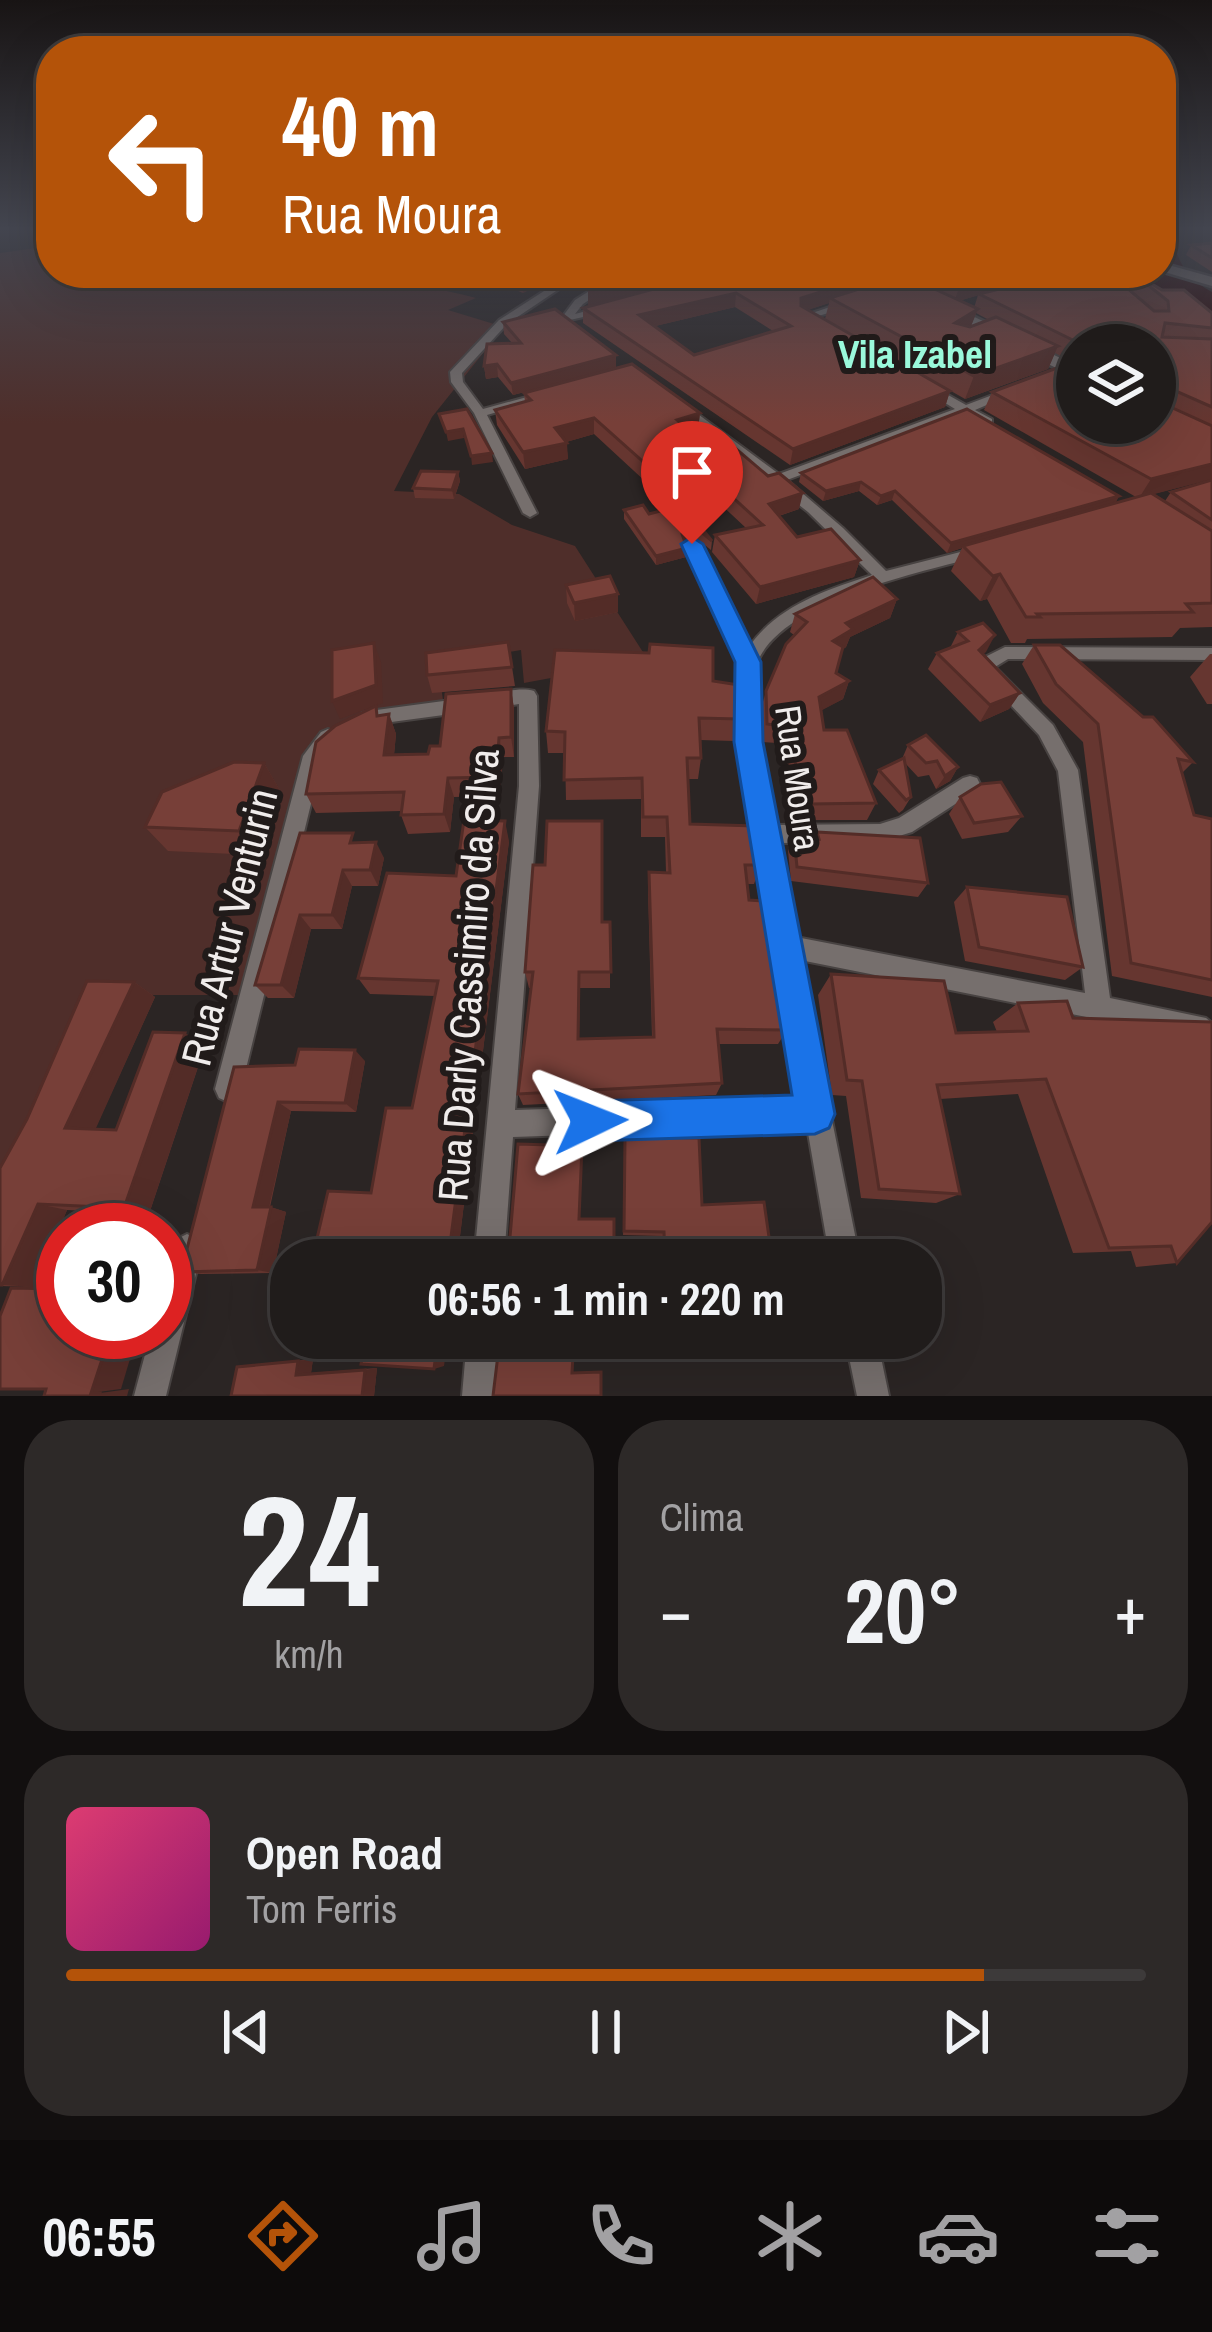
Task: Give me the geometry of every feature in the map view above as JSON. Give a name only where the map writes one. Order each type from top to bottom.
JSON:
[{"type":"main road","points":[[912,293],[983,334],[1056,364]]},
{"type":"street","points":[[530,513],[480,412],[457,382],[465,358],[519,310],[546,293]]},
{"type":"street","points":[[565,320],[593,293]]},
{"type":"street","points":[[825,329],[805,317],[862,299]]},
{"type":"street","points":[[947,310],[968,304]]},
{"type":"street","points":[[565,320],[611,308]]},
{"type":"street","points":[[565,320],[583,337]]},
{"type":"street","points":[[912,378],[1005,432]]},
{"type":"street","points":[[779,478],[1028,385]]},
{"type":"street","points":[[480,412],[551,394]]},
{"type":"street","points":[[668,399],[779,478],[849,538],[884,579]]},
{"type":"street","points":[[692,544],[748,662]]},
{"type":"street","name":"Rua Moura","points":[[841,1239],[748,742],[748,662],[788,617],[884,579],[1001,546]]},
{"type":"street","points":[[1100,1006],[1068,770],[1046,730],[983,666],[1005,653],[1212,654]]},
{"type":"street","name":"Rua Artur Venturin","points":[[220,1122],[320,743],[348,724],[528,696]]},
{"type":"street","name":"Rua Darly Cassimiro da Silva","points":[[491,1239],[530,786],[528,696]]},
{"type":"street","points":[[764,834],[880,833],[905,826],[970,784]]},
{"type":"street","points":[[786,946],[1207,1029]]},
{"type":"street","points":[[500,1124],[815,1114]]},
{"type":"street","points":[[150,1396],[197,1213]]},
{"type":"street","points":[[478,1396],[481,1359]]},
{"type":"street","points":[[865,1359],[872,1396]]},
{"type":"shaded area","points":[[0,293],[453,293],[476,298],[448,310],[504,327],[432,417],[394,491],[459,494],[512,525],[575,546],[648,660],[524,683],[521,650],[438,665],[443,700],[362,714],[313,747],[238,995],[109,995],[0,1269]]},
{"type":"shaded area","points":[[1170,293],[1212,293],[1212,318]]},
{"type":"building","points":[[638,293],[735,293],[639,315],[694,355],[791,326],[736,293],[817,293],[801,298],[801,306],[950,391],[793,449],[583,308]]},
{"type":"building","points":[[846,293],[943,293],[978,309],[955,323],[970,327],[996,317],[1056,345],[974,376],[830,298]]},
{"type":"building","points":[[1133,293],[1154,311],[1169,311],[1168,301],[1158,293],[1188,293],[1212,313],[1212,328],[1165,323],[1056,324],[1056,332],[979,294]]},
{"type":"building","points":[[555,309],[616,355],[511,383],[497,364],[484,366],[487,344],[521,343],[503,322]]},
{"type":"building","points":[[1176,338],[1212,339],[1212,407],[1176,391]]},
{"type":"building","points":[[632,364],[700,413],[677,420],[710,448],[728,442],[768,476],[779,473],[803,493],[769,504],[797,537],[831,529],[860,560],[760,587],[715,535],[763,525],[718,484],[699,490],[667,460],[648,466],[594,418],[555,428],[567,443],[523,452],[495,410],[531,400],[524,393]]},
{"type":"building","points":[[1056,368],[1056,427],[992,392]]},
{"type":"building","points":[[467,409],[492,453],[471,456],[463,429],[446,432],[439,414]]},
{"type":"building","points":[[967,409],[1119,496],[951,543],[895,491],[881,496],[861,482],[826,491],[801,473]]},
{"type":"building","points":[[1176,410],[1212,426],[1212,464],[1151,479],[1087,444],[1176,444]]},
{"type":"building","points":[[421,471],[458,472],[452,490],[413,488]]},
{"type":"building","points":[[1212,480],[1212,520],[1171,492]]},
{"type":"building","points":[[1151,493],[1212,531],[1212,603],[1186,604],[1193,612],[1026,617],[1000,574],[993,576],[963,546]]},
{"type":"building","points":[[643,505],[649,514],[683,505],[712,541],[693,525],[682,534],[687,548],[656,556],[624,510]]},
{"type":"building","points":[[610,576],[618,594],[574,603],[566,585]]},
{"type":"building","points":[[873,577],[897,599],[846,623],[853,629],[833,641],[843,647],[836,673],[849,681],[819,697],[824,730],[847,730],[876,803],[810,804],[782,726],[767,724],[766,691],[786,644],[807,622],[795,614]]},
{"type":"building","points":[[983,623],[995,635],[979,650],[1020,693],[990,705],[937,653],[968,641],[958,632]]},
{"type":"building","points":[[508,642],[512,667],[427,675],[426,653]]},
{"type":"building","points":[[374,643],[376,685],[332,701],[332,650]]},
{"type":"building","points":[[650,644],[713,648],[713,681],[739,685],[739,719],[699,718],[701,758],[687,758],[690,824],[756,826],[761,865],[745,865],[749,900],[765,901],[787,1030],[717,1029],[722,1083],[518,1094],[533,972],[525,972],[533,865],[545,865],[547,821],[602,821],[602,922],[610,922],[611,972],[579,972],[578,1039],[654,1037],[649,872],[670,873],[667,817],[643,817],[642,778],[564,780],[565,732],[546,731],[555,650],[649,653]]},
{"type":"building","points":[[1034,645],[1060,645],[1143,717],[1153,717],[1193,762],[1178,759],[1194,815],[1212,819],[1212,980],[1131,963],[1098,724],[1056,684]]},
{"type":"building","points":[[511,689],[511,737],[499,738],[496,777],[448,778],[444,814],[401,815],[404,792],[306,794],[316,742],[335,726],[376,706],[377,716],[389,714],[384,755],[428,754],[430,746],[440,746],[446,694]]},
{"type":"building","points":[[926,735],[958,767],[945,776],[937,761],[926,763],[908,745]]},
{"type":"building","points":[[904,758],[911,797],[906,800],[879,770]]},
{"type":"building","points":[[234,762],[264,763],[239,831],[145,827],[162,792]]},
{"type":"building","points":[[1001,782],[1022,816],[974,823],[960,797],[981,784]]},
{"type":"building","points":[[464,820],[505,821],[451,1239],[317,1239],[328,1191],[371,1193],[386,1108],[412,1108],[438,981],[358,978],[387,873],[456,876]]},
{"type":"building","points":[[817,832],[920,838],[928,883],[797,867],[794,837],[819,839]]},
{"type":"building","points":[[300,833],[353,833],[350,843],[376,842],[370,870],[343,870],[332,915],[300,915],[281,985],[255,985]]},
{"type":"building","points":[[967,887],[1067,897],[1083,967],[979,947]]},
{"type":"building","points":[[831,974],[944,981],[956,1033],[1028,1031],[1018,1003],[1067,1001],[1073,1018],[1212,1022],[1212,1222],[1177,1263],[1171,1246],[1109,1248],[1046,1079],[937,1085],[960,1194],[879,1189],[862,1081],[847,1080]]},
{"type":"building","points":[[87,981],[134,982],[65,1128],[116,1130],[153,1032],[185,1033],[126,1203],[36,1203],[0,1285],[0,1168],[27,1119]]},
{"type":"building","points":[[299,1049],[355,1050],[345,1103],[278,1102],[253,1207],[271,1207],[257,1270],[192,1272],[192,1229],[234,1067],[295,1065]]},
{"type":"building","points":[[625,1137],[699,1138],[702,1205],[764,1202],[769,1239],[664,1239],[664,1232],[624,1231]]},
{"type":"building","points":[[518,1144],[582,1146],[579,1219],[614,1219],[614,1239],[510,1239]]},
{"type":"building","points":[[11,1288],[36,1288],[36,1359],[102,1359],[91,1393],[99,1396],[44,1396],[46,1389],[0,1389],[0,1316]]},
{"type":"building","points":[[362,1359],[435,1359],[434,1369],[361,1364]]},
{"type":"building","points":[[497,1359],[573,1359],[572,1373],[601,1372],[601,1396],[493,1396]]},
{"type":"building","points":[[298,1361],[296,1375],[365,1370],[362,1396],[231,1396],[237,1367]]},
{"type":"district","name":"Vila Izabel","points":[[915,354]]},
{"type":"route","points":[[590,1121],[815,1114],[748,742],[748,662],[715,602],[692,544]]}]
